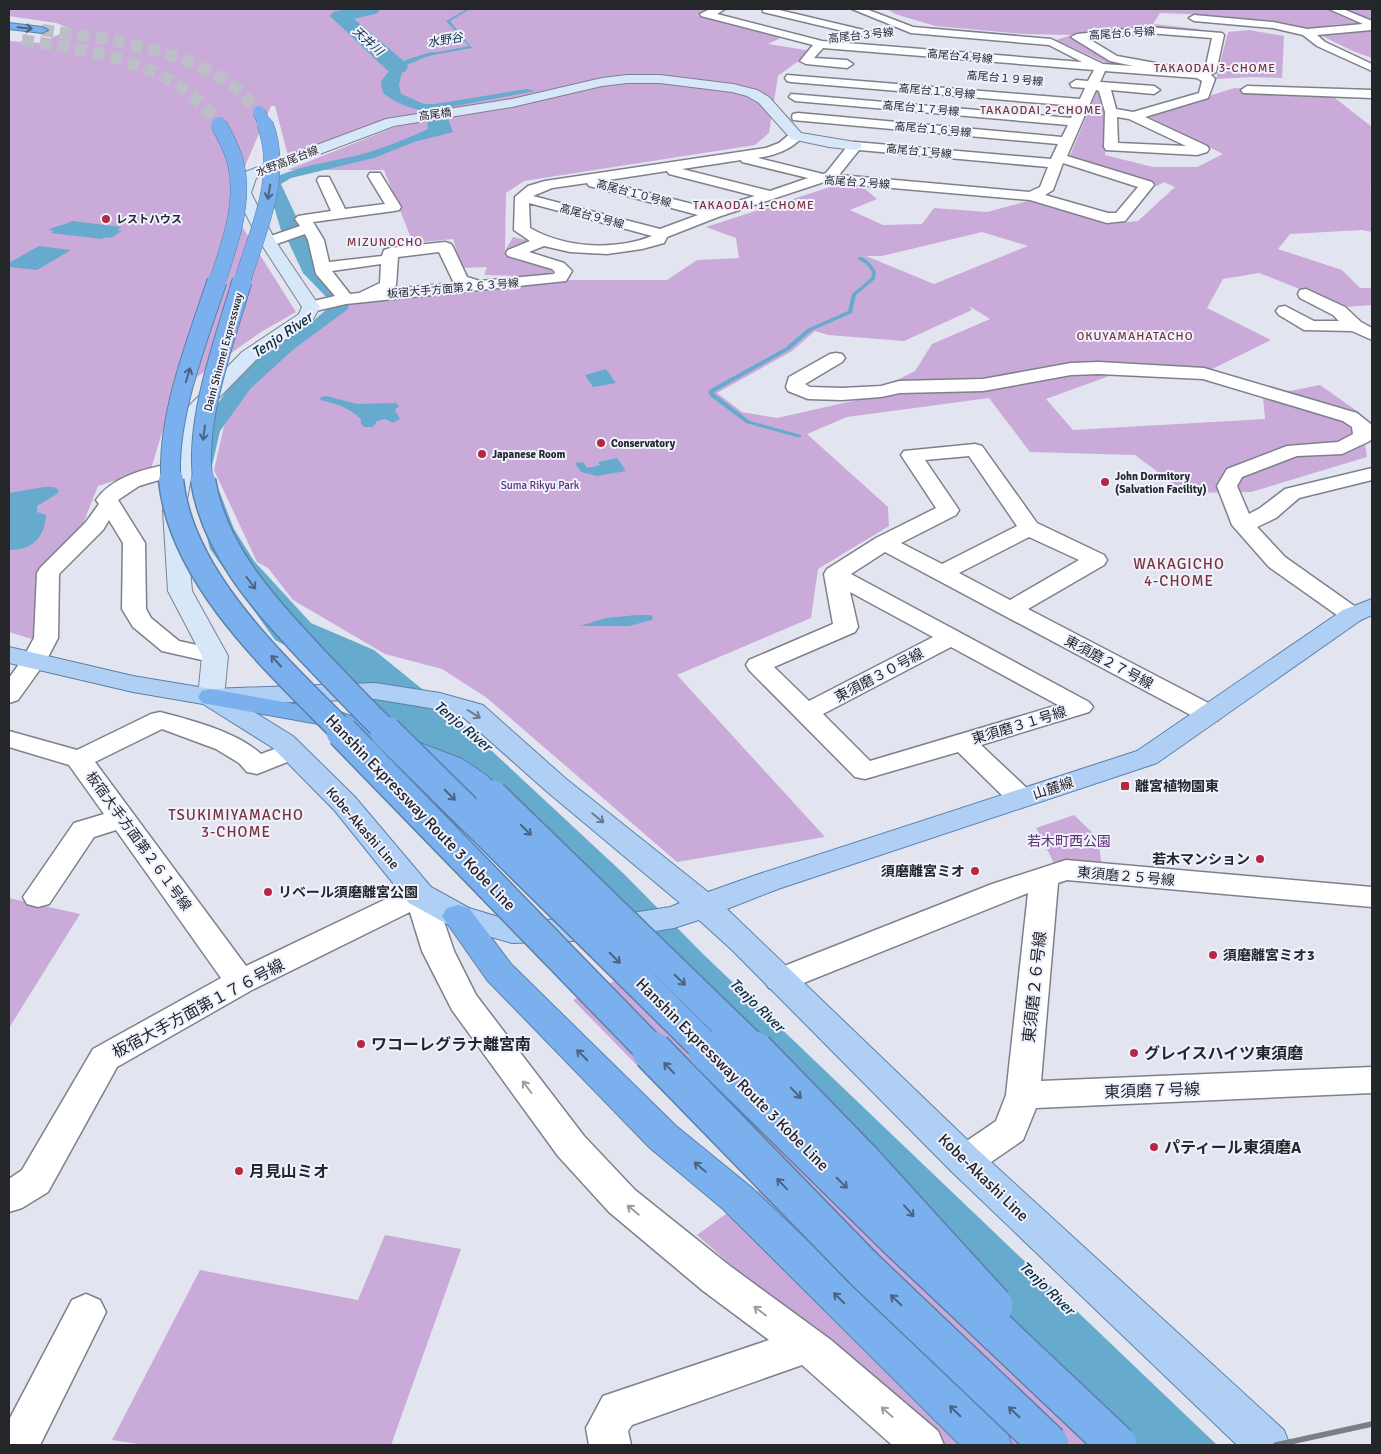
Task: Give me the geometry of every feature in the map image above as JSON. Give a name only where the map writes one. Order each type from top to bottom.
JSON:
[{"type":"highway","points":[[9,26],[42,30]]},
{"type":"highway","name":"Daini Shinmei Expressway","points":[[259,112],[271,135],[273,162],[271,179],[267,202],[212,387],[202,444],[204,492],[212,521],[230,554],[282,621],[352,700]]},
{"type":"highway","name":"Daini Shinmei Expressway","points":[[219,125],[235,158],[238,177],[235,225],[180,400],[171,449],[171,476],[184,533],[198,564],[247,629],[352,700]]},
{"type":"highway","points":[[211,697],[330,718],[452,764],[476,781],[776,1072],[896,1196],[1112,1440]]},
{"type":"highway","name":"Hanshin Expressway Route 3 Kobe Line","points":[[352,700],[899,1239],[1112,1440]]},
{"type":"highway","name":"Hanshin Expressway Route 3 Kobe Line","points":[[352,700],[864,1269],[1049,1445]]},
{"type":"highway","points":[[458,916],[498,972],[663,1136],[737,1198],[990,1445]]},
{"type":"main road","name":"山麓線","points":[[688,912],[767,882],[1147,757],[1362,610]]},
{"type":"main road","name":"Kobe-Akashi Line","points":[[9,655],[133,684],[211,697],[352,700],[428,699],[473,711],[555,784],[676,880],[688,912]]},
{"type":"main road","name":"Kobe-Akashi Line","points":[[211,697],[283,742],[345,804],[420,895],[458,916],[512,932],[606,929],[688,912],[743,942],[965,1161],[1268,1445]]},
{"type":"street","points":[[522,197],[533,189],[550,184],[741,157],[784,146],[794,126],[795,97],[791,78],[806,61],[816,42],[705,14],[720,9]]},
{"type":"street","points":[[761,9],[876,33]]},
{"type":"street","points":[[1334,9],[1366,21],[1372,26]]},
{"type":"street","points":[[852,10],[911,30],[1051,42],[1101,67],[1199,76],[1209,79],[1204,95],[1133,116]]},
{"type":"street","points":[[1180,17],[1273,25],[1308,32],[1372,26]]},
{"type":"street","name":"高尾台３号線","points":[[816,42],[911,30]]},
{"type":"street","name":"高尾台６号線","points":[[1157,30],[1218,35],[1210,47],[1208,60],[1210,72],[1199,76],[1114,59],[1077,37],[1157,30]]},
{"type":"street","points":[[1308,32],[1321,44],[1372,68]]},
{"type":"street","points":[[1077,37],[1146,42]]},
{"type":"street","name":"高尾台４号線","points":[[816,42],[941,55],[1101,67]]},
{"type":"street","points":[[1100,51],[1166,56]]},
{"type":"street","points":[[932,66],[941,55]]},
{"type":"street","points":[[806,61],[862,66]]},
{"type":"street","points":[[1031,196],[1046,190],[1101,67]]},
{"type":"street","points":[[741,157],[823,178],[831,176],[886,124],[923,77]]},
{"type":"street","name":"高尾台１８号線","points":[[791,78],[1084,104]]},
{"type":"street","name":"高尾橋","points":[[411,118],[512,103],[602,82],[627,79],[660,80],[733,88],[752,93],[764,100],[794,126]]},
{"type":"street","points":[[1330,79],[1341,93],[1351,101],[1372,103]]},
{"type":"street","name":"高尾台１９号線","points":[[1063,83],[1204,95]]},
{"type":"street","points":[[1358,83],[1372,83]]},
{"type":"street","points":[[1092,85],[1104,89],[1111,112],[1111,147],[1197,151],[1202,149],[1133,116],[1111,112]]},
{"type":"street","points":[[1247,90],[1372,94]]},
{"type":"street","name":"高尾台１７号線","points":[[795,97],[1076,122]]},
{"type":"street","name":"水野高尾台線","points":[[317,306],[276,239],[243,193],[250,175],[382,125],[411,118]]},
{"type":"street","name":"高尾台１６号線","points":[[794,126],[886,124],[1067,141]]},
{"type":"street","name":"高尾台１号線","points":[[794,126],[829,143],[980,157],[1058,161],[1147,185],[1120,218],[1106,218],[1031,196]]},
{"type":"street","points":[[894,185],[915,151]]},
{"type":"street","points":[[962,191],[980,157]]},
{"type":"street","points":[[661,168],[770,195]]},
{"type":"street","points":[[276,239],[304,226],[340,214],[394,207],[376,176]]},
{"type":"street","name":"高尾台２号線","points":[[522,197],[522,230],[529,235],[544,241],[579,248],[607,250],[638,246],[658,240],[661,234],[713,214],[823,178],[1031,196]]},
{"type":"street","points":[[324,180],[340,214]]},
{"type":"street","name":"高尾台１０号線","points":[[584,180],[713,214]]},
{"type":"street","name":"高尾台９号線","points":[[522,197],[661,234]]},
{"type":"street","points":[[304,226],[316,240],[324,274],[351,298]]},
{"type":"street","name":"板宿大手方面第２６３号線","points":[[351,298],[560,278],[564,271],[558,266],[514,253],[544,241]]},
{"type":"street","points":[[211,697],[215,656],[180,591],[174,510],[193,412],[249,356],[306,316],[317,306],[351,298],[388,285],[390,253],[446,248],[460,280],[478,286]]},
{"type":"street","points":[[322,268],[378,260]]},
{"type":"street","points":[[1306,294],[1360,324],[1372,335]]},
{"type":"street","points":[[1285,311],[1310,326],[1360,324]]},
{"type":"street","points":[[836,358],[796,381],[795,387],[808,393],[890,391],[899,387],[983,385],[1071,369],[1099,368],[1204,374],[1350,417],[1362,425],[1363,437],[1342,448],[1294,450],[1234,473],[1227,486],[1243,525],[1277,562],[1362,610]]},
{"type":"street","points":[[835,574],[884,543],[948,510],[911,455],[974,450],[1030,528],[1096,560],[1009,610]]},
{"type":"street","points":[[182,467],[115,489],[107,500],[134,543],[134,609],[141,622],[171,646],[215,656]]},
{"type":"street","points":[[1243,525],[1268,513],[1292,494],[1372,474]]},
{"type":"street","points":[[9,695],[34,660],[46,638],[48,572],[95,525],[103,510],[110,505]]},
{"type":"street","points":[[884,543],[941,574],[1030,528]]},
{"type":"street","name":"東須磨３１号線","points":[[835,574],[952,637],[1080,707],[865,771],[758,665],[846,628],[835,574]]},
{"type":"street","name":"東須磨２７号線","points":[[941,574],[1209,714]]},
{"type":"street","name":"東須磨３０号線","points":[[806,713],[952,637]]},
{"type":"street","points":[[9,699],[15,704],[9,713]]},
{"type":"street","points":[[79,759],[160,720],[209,738],[248,756],[257,766],[291,751]]},
{"type":"street","name":"板宿大手方面第２６１号線","points":[[9,739],[79,759],[241,982]]},
{"type":"street","points":[[963,742],[1021,798]]},
{"type":"street","points":[[38,897],[84,830],[122,818]]},
{"type":"street","name":"東須磨２５号線","points":[[780,980],[1003,891],[1044,879],[1066,870],[1372,897]]},
{"type":"street","name":"東須磨２６号線","points":[[1023,1095],[1044,879]]},
{"type":"street","points":[[420,895],[438,951],[463,1002],[571,1146],[622,1201],[716,1278],[805,1344],[900,1423],[923,1445]]},
{"type":"street","name":"板宿大手方面第１７６号線","points":[[9,1197],[35,1180],[105,1058],[241,982],[420,895]]},
{"type":"street","name":"東須磨７号線","points":[[1023,1095],[1372,1080]]},
{"type":"street","points":[[965,1161],[1011,1130],[1023,1095]]},
{"type":"street","points":[[18,1445],[86,1312]]},
{"type":"street","points":[[610,1445],[607,1428],[618,1410],[791,1351],[805,1344]]},
{"type":"street","points":[[9,1444],[24,1445]]},
{"type":"green space","points":[[9,9],[716,9],[697,15],[787,35],[768,44],[812,51],[778,76],[769,133],[755,145],[524,181],[506,193],[505,251],[513,237],[534,242],[512,253],[555,268],[547,277],[484,275],[487,267],[462,268],[453,239],[413,243],[384,170],[287,170],[400,125],[389,119],[288,156],[275,106],[271,106],[242,173],[238,220],[296,312],[261,332],[174,393],[151,469],[98,486],[81,529],[42,568],[35,640],[9,632],[9,41],[40,43],[71,29],[56,23],[9,16]]},
{"type":"green space","points":[[887,9],[1372,9],[1372,23],[1330,25],[1333,28],[1306,30],[1274,22],[1160,13],[1153,24],[1198,29],[1202,33],[1147,28],[1071,35],[1024,34],[935,26],[895,14]]},
{"type":"green space","points":[[1372,29],[1372,58],[1318,34]]},
{"type":"green space","points":[[1249,30],[1284,36],[1282,78],[1216,79],[1228,32]]},
{"type":"green space","points":[[1069,36],[1122,64],[1179,73],[1115,67],[1056,40]]},
{"type":"green space","name":"Suma Rikyu Park","points":[[1234,88],[1295,92],[1335,98],[1372,127],[1372,189],[1370,190],[1372,192],[1372,232],[1362,230],[1290,234],[1278,249],[1342,270],[1360,288],[1372,288],[1372,305],[1346,307],[1259,273],[1223,279],[1207,308],[1271,340],[1210,370],[1112,375],[1046,399],[1073,430],[1265,419],[1263,396],[1320,385],[1360,413],[1367,457],[1251,492],[1186,493],[1135,455],[1030,452],[989,398],[847,417],[807,434],[888,507],[889,526],[818,569],[811,618],[677,675],[825,837],[677,862],[487,698],[442,669],[385,654],[293,600],[268,568],[257,562],[214,470],[232,391],[328,313],[326,305],[564,280],[667,280],[697,260],[739,258],[736,238],[706,227],[830,187],[864,188],[877,199],[850,210],[883,225],[922,224],[934,208],[987,212],[1028,201],[1107,224],[1138,221],[1175,187],[1164,182],[1157,186],[1069,158],[1098,89],[1110,111],[1105,155],[1153,167],[1197,167],[1223,154],[1147,116]],"holes":[[[982,232],[1028,246],[934,284],[866,256],[882,256]],[[969,306],[990,319],[932,344],[915,371],[857,400],[777,418],[742,412],[717,393],[792,351],[815,331],[828,335],[904,341],[972,310]]]},
{"type":"green space","name":"若木町西公園","points":[[1074,815],[1098,838],[1102,867],[1054,863],[1036,828]]},
{"type":"green space","points":[[9,898],[80,914],[9,1028]]},
{"type":"green space","points":[[645,967],[1121,1445],[937,1445],[697,1235],[759,1190],[573,1000]]},
{"type":"green space","points":[[385,1235],[461,1249],[391,1445],[145,1445],[112,1440],[200,1270],[358,1300]]},
{"type":"water","name":"Tenjo River","points":[[432,52],[439,53],[403,67],[399,85],[401,94],[424,104],[435,104],[527,89],[535,91],[446,108],[453,132],[414,142],[374,158],[291,178],[281,184],[301,227],[350,301],[348,309],[294,349],[251,388],[220,431],[211,470],[234,529],[254,561],[311,623],[374,650],[448,710],[624,874],[703,954],[1217,1445],[1128,1445],[577,894],[380,708],[333,670],[275,640],[210,549],[198,501],[197,432],[231,385],[258,358],[313,321],[333,304],[303,273],[288,241],[282,234],[275,210],[263,184],[297,169],[376,150],[428,129],[426,117],[423,113],[396,102],[383,93],[381,82],[397,65]]},
{"type":"water","points":[[72,221],[122,227],[117,230],[122,231],[111,238],[106,237],[102,239],[51,233],[54,231],[48,230]]},
{"type":"water","points":[[39,246],[71,250],[37,270],[9,267],[9,263]]},
{"type":"water","points":[[606,369],[616,383],[593,387],[585,375]]},
{"type":"water","points":[[326,396],[357,404],[396,403],[399,406],[395,410],[400,419],[393,423],[385,419],[377,421],[373,427],[364,427],[361,424],[361,419],[352,412],[337,404],[320,400],[321,397]]},
{"type":"water","points":[[617,458],[626,471],[597,476],[581,472],[575,463],[583,462],[587,468],[600,465],[598,462]]},
{"type":"water","points":[[54,487],[59,490],[57,494],[37,506],[37,512],[46,515],[43,531],[35,542],[30,545],[24,548],[9,550],[9,493]]},
{"type":"water","points":[[651,615],[653,618],[652,620],[629,626],[580,626],[606,618]]},
{"type":"waterway","name":"天井川","points":[[371,9],[340,16],[397,67]]},
{"type":"waterway","name":"水野谷","points":[[428,55],[471,47],[448,21],[469,9]]},
{"type":"waterway","points":[[799,436],[748,422],[712,395],[711,391],[787,349],[809,330],[850,312],[854,294],[873,278],[874,272],[868,263],[860,258]]},
{"type":"tunnel","points":[[42,30],[93,37],[169,54],[216,75],[241,92],[259,112]]},
{"type":"tunnel","points":[[22,40],[104,55],[156,73],[180,86],[201,103],[219,125]]},
{"type":"railway","points":[[1276,1445],[1372,1424]]},
{"type":"place","name":"レストハウス","points":[[106,219]]},
{"type":"place","name":"Conservatory","points":[[601,443]]},
{"type":"place","name":"Japanese Room","points":[[482,454]]},
{"type":"place","name":"John Dormitory (Salvation Facility)","points":[[1105,482]]},
{"type":"place","name":"離宮植物園東","points":[[1125,786]]},
{"type":"place","name":"若木マンション","points":[[1260,859]]},
{"type":"place","name":"須磨離宮ミオ","points":[[975,871]]},
{"type":"place","name":"リベール須磨離宮公園","points":[[268,892]]},
{"type":"place","name":"須磨離宮ミオ3","points":[[1213,955]]},
{"type":"place","name":"ワコーレグラナ離宮南","points":[[361,1044]]},
{"type":"place","name":"グレイスハイツ東須磨","points":[[1134,1053]]},
{"type":"place","name":"パティール東須磨A","points":[[1154,1147]]},
{"type":"place","name":"月見山ミオ","points":[[239,1171]]},
{"type":"district","name":"TAKAODAI 3-CHOME","points":[[1215,68]]},
{"type":"district","name":"TAKAODAI 2-CHOME","points":[[1041,110]]},
{"type":"district","name":"TAKAODAI 1-CHOME","points":[[754,205]]},
{"type":"district","name":"MIZUNOCHO","points":[[385,242]]},
{"type":"district","name":"OKUYAMAHATACHO","points":[[1135,336]]},
{"type":"district","name":"WAKAGICHO 4-CHOME","points":[[1179,572]]},
{"type":"district","name":"TSUKIMIYAMACHO 3-CHOME","points":[[236,824]]}]
